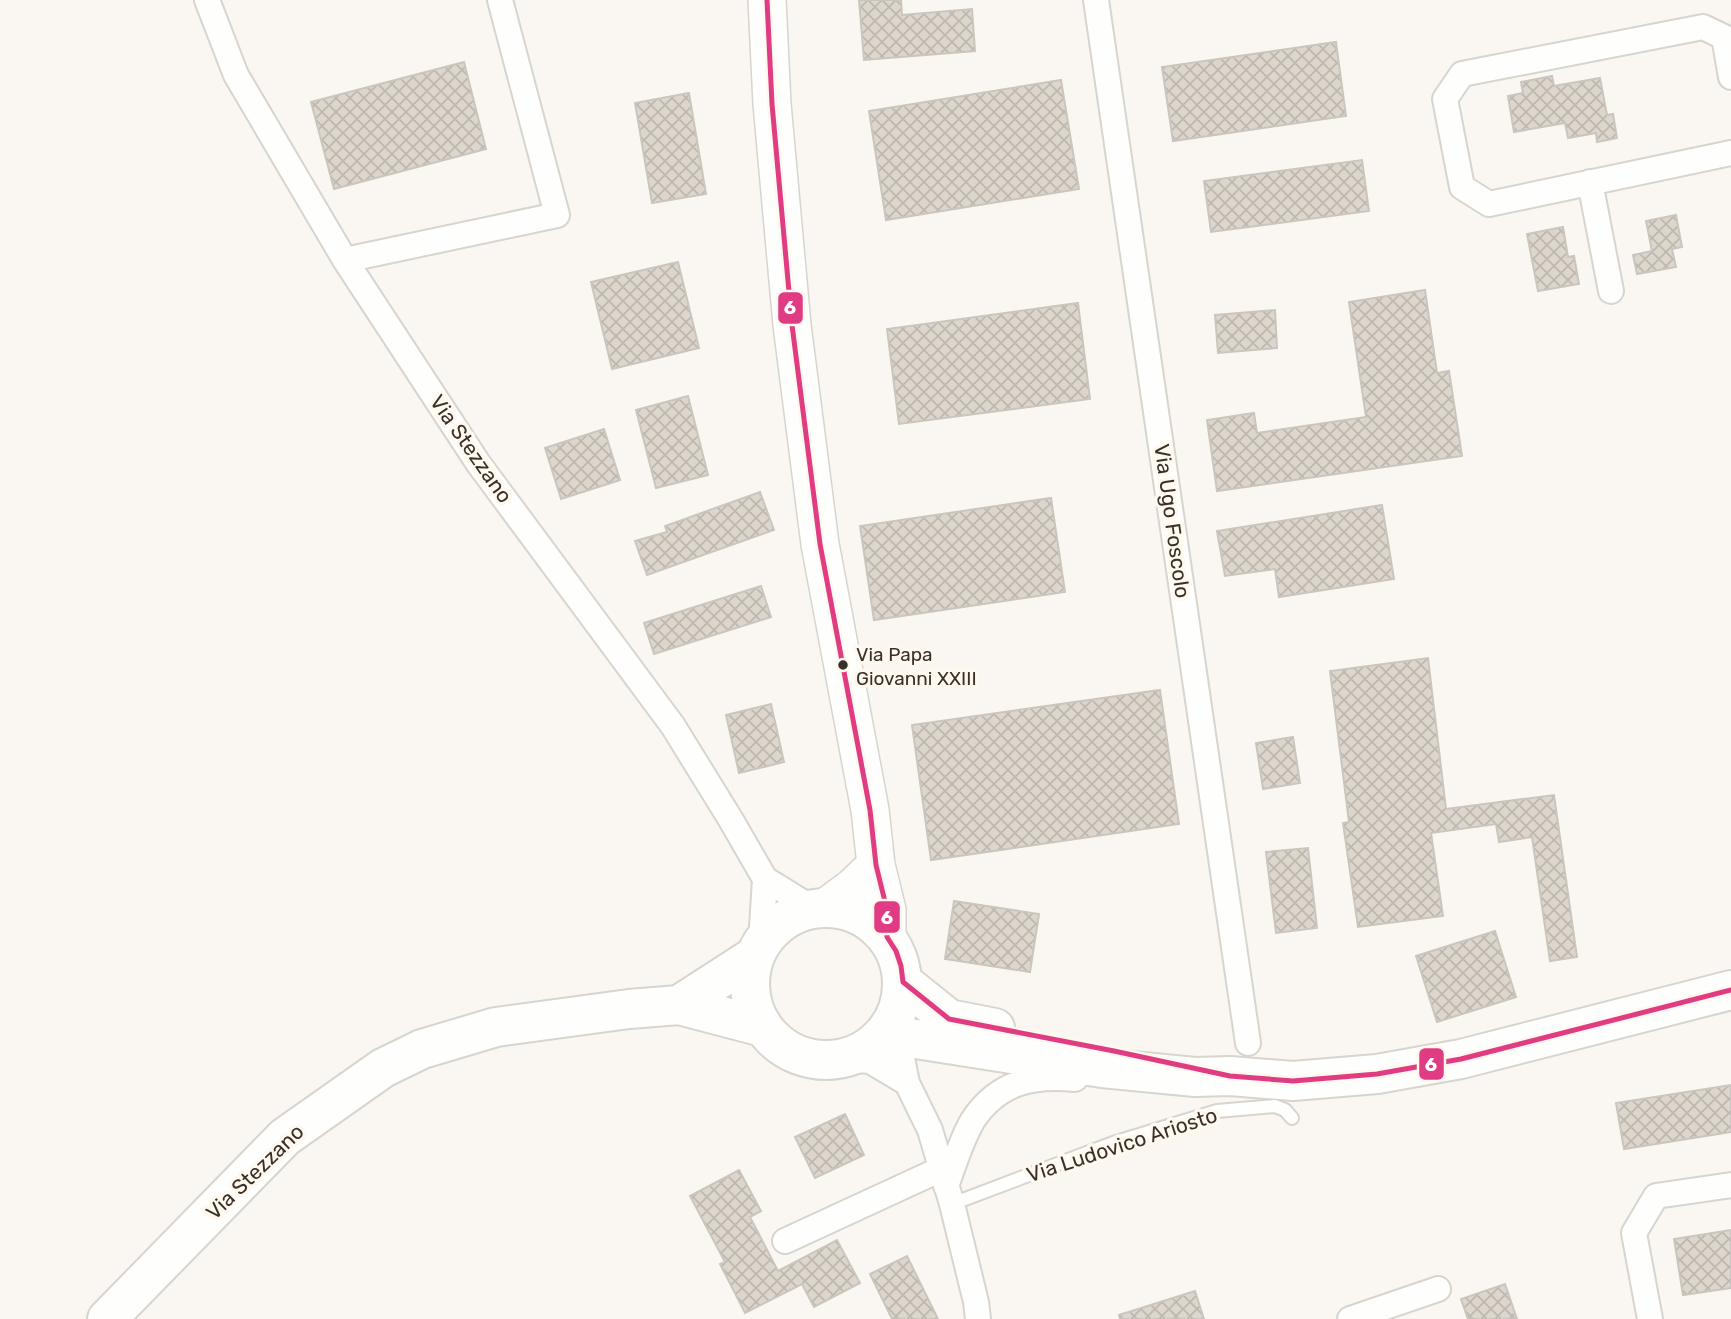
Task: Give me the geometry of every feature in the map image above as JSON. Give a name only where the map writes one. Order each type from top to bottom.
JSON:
[{"type":"main road","points":[[819,908],[849,910],[870,921],[887,937],[898,958],[903,982],[902,996],[898,1010],[881,1036],[865,1049],[843,1059],[813,1059],[785,1048],[763,1027],[754,1010],[750,974],[758,949],[771,930],[783,920],[797,913],[819,908]]},
{"type":"main road","points":[[679,1005],[758,949]]},
{"type":"main road","points":[[903,982],[949,1019],[1114,1051],[1213,1077]]},
{"type":"main road","points":[[881,1036],[1102,1068],[1293,1081],[1377,1074],[1461,1059],[1731,990]]},
{"type":"main road","points":[[679,1005],[763,1027]]},
{"type":"main road","name":"Via Stezzano","points":[[107,1319],[285,1137],[383,1068],[422,1049],[496,1027],[679,1005]]},
{"type":"street","name":"Via Stezzano","points":[[206,0],[236,75],[345,260],[478,463],[673,726],[765,879],[819,908]]},
{"type":"street","points":[[345,260],[557,215],[500,0]]},
{"type":"street","points":[[767,0],[772,104],[792,325],[818,531],[870,810],[876,865],[887,910],[887,937]]},
{"type":"street","name":"Via Ugo Foscolo","points":[[1096,0],[1248,1043]]},
{"type":"street","points":[[1731,77],[1724,37],[1703,27],[1462,74],[1445,99],[1462,187],[1489,204],[1731,153]]},
{"type":"street","points":[[1590,183],[1611,291]]},
{"type":"street","points":[[819,908],[852,887],[876,865]]},
{"type":"street","points":[[758,949],[765,879]]},
{"type":"street","points":[[881,1036],[901,1053],[907,1083],[930,1130],[976,1302],[978,1319]]},
{"type":"street","points":[[843,1059],[870,1061],[907,1083]]},
{"type":"street","points":[[946,1186],[974,1119],[992,1099],[1014,1084],[1049,1077],[1133,1085],[1213,1077]]},
{"type":"street","points":[[1650,1319],[1634,1233],[1639,1224],[1656,1196],[1731,1185]]},
{"type":"street","points":[[785,1241],[946,1186]]},
{"type":"street","points":[[1358,1318],[1438,1289]]},
{"type":"lane","name":"Via Ludovico Ariosto","points":[[946,1186],[1113,1143],[1217,1111],[1275,1106],[1285,1110],[1292,1118]]},
{"type":"building","points":[[859,0],[901,0],[902,15],[972,9],[975,51],[864,60]]},
{"type":"building","points":[[1336,42],[1346,116],[1173,141],[1162,67]]},
{"type":"building","points":[[464,62],[486,149],[334,189],[311,102]]},
{"type":"building","points":[[1552,76],[1554,86],[1600,78],[1607,115],[1613,114],[1617,138],[1597,142],[1596,133],[1568,138],[1565,123],[1514,132],[1508,96],[1523,93],[1521,82]]},
{"type":"building","points":[[1061,80],[1079,189],[886,220],[869,111]]},
{"type":"building","points":[[689,93],[706,194],[652,203],[635,103]]},
{"type":"building","points":[[1362,160],[1369,211],[1211,232],[1204,181]]},
{"type":"building","points":[[1676,215],[1682,247],[1672,249],[1676,267],[1637,274],[1633,255],[1652,251],[1646,221]]},
{"type":"building","points":[[1563,227],[1568,257],[1574,256],[1579,284],[1538,291],[1527,234]]},
{"type":"building","points":[[678,262],[699,348],[612,369],[591,282]]},
{"type":"building","points":[[1425,290],[1437,373],[1449,371],[1462,456],[1217,491],[1207,420],[1254,413],[1257,433],[1366,417],[1349,302]]},
{"type":"building","points":[[1078,303],[1090,399],[899,424],[887,329]]},
{"type":"building","points":[[1275,310],[1277,348],[1218,353],[1215,315]]},
{"type":"building","points":[[688,396],[708,475],[656,488],[636,410]]},
{"type":"building","points":[[604,429],[620,480],[561,499],[545,448]]},
{"type":"building","points":[[760,492],[774,530],[647,575],[635,541],[667,532],[665,526]]},
{"type":"building","points":[[1051,498],[1065,592],[874,620],[860,526]]},
{"type":"building","points":[[1382,505],[1394,579],[1279,597],[1275,569],[1225,576],[1217,531]]},
{"type":"building","points":[[761,586],[771,617],[654,654],[644,623]]},
{"type":"building","points":[[1428,658],[1446,809],[1554,795],[1577,957],[1550,961],[1532,837],[1499,842],[1496,824],[1431,833],[1443,916],[1358,927],[1343,823],[1349,822],[1330,671]]},
{"type":"building","points":[[1160,690],[1179,824],[931,860],[912,725]]},
{"type":"building","points":[[771,704],[784,762],[739,773],[726,715]]},
{"type":"building","points":[[1293,737],[1300,783],[1263,789],[1256,743]]},
{"type":"building","points":[[1308,848],[1317,928],[1276,933],[1266,852]]},
{"type":"building","points":[[954,901],[1039,914],[1030,972],[945,959]]},
{"type":"building","points":[[1495,931],[1516,997],[1437,1022],[1416,956]]},
{"type":"building","points":[[1731,1085],[1731,1132],[1624,1149],[1616,1103]]},
{"type":"building","points":[[845,1114],[864,1155],[815,1178],[795,1137]]},
{"type":"building","points":[[739,1170],[761,1211],[750,1217],[778,1271],[837,1240],[860,1283],[814,1307],[802,1284],[745,1313],[720,1264],[725,1262],[690,1196]]},
{"type":"building","points":[[1731,1230],[1731,1288],[1683,1295],[1674,1239]]},
{"type":"building","points":[[907,1256],[938,1319],[892,1319],[870,1274]]},
{"type":"building","points":[[1505,1284],[1517,1319],[1468,1319],[1461,1299]]},
{"type":"building","points":[[1195,1291],[1204,1319],[1120,1319],[1119,1315]]},
{"type":"transit line","name":"6","points":[[767,0],[772,104],[792,325],[820,544],[870,810],[876,865],[887,910],[887,937],[896,951],[903,982],[949,1019],[1230,1076],[1293,1081],[1377,1074],[1461,1059],[1731,990]]},
{"type":"place","name":"Via Papa Giovanni XXIII","points":[[843,665]]}]
